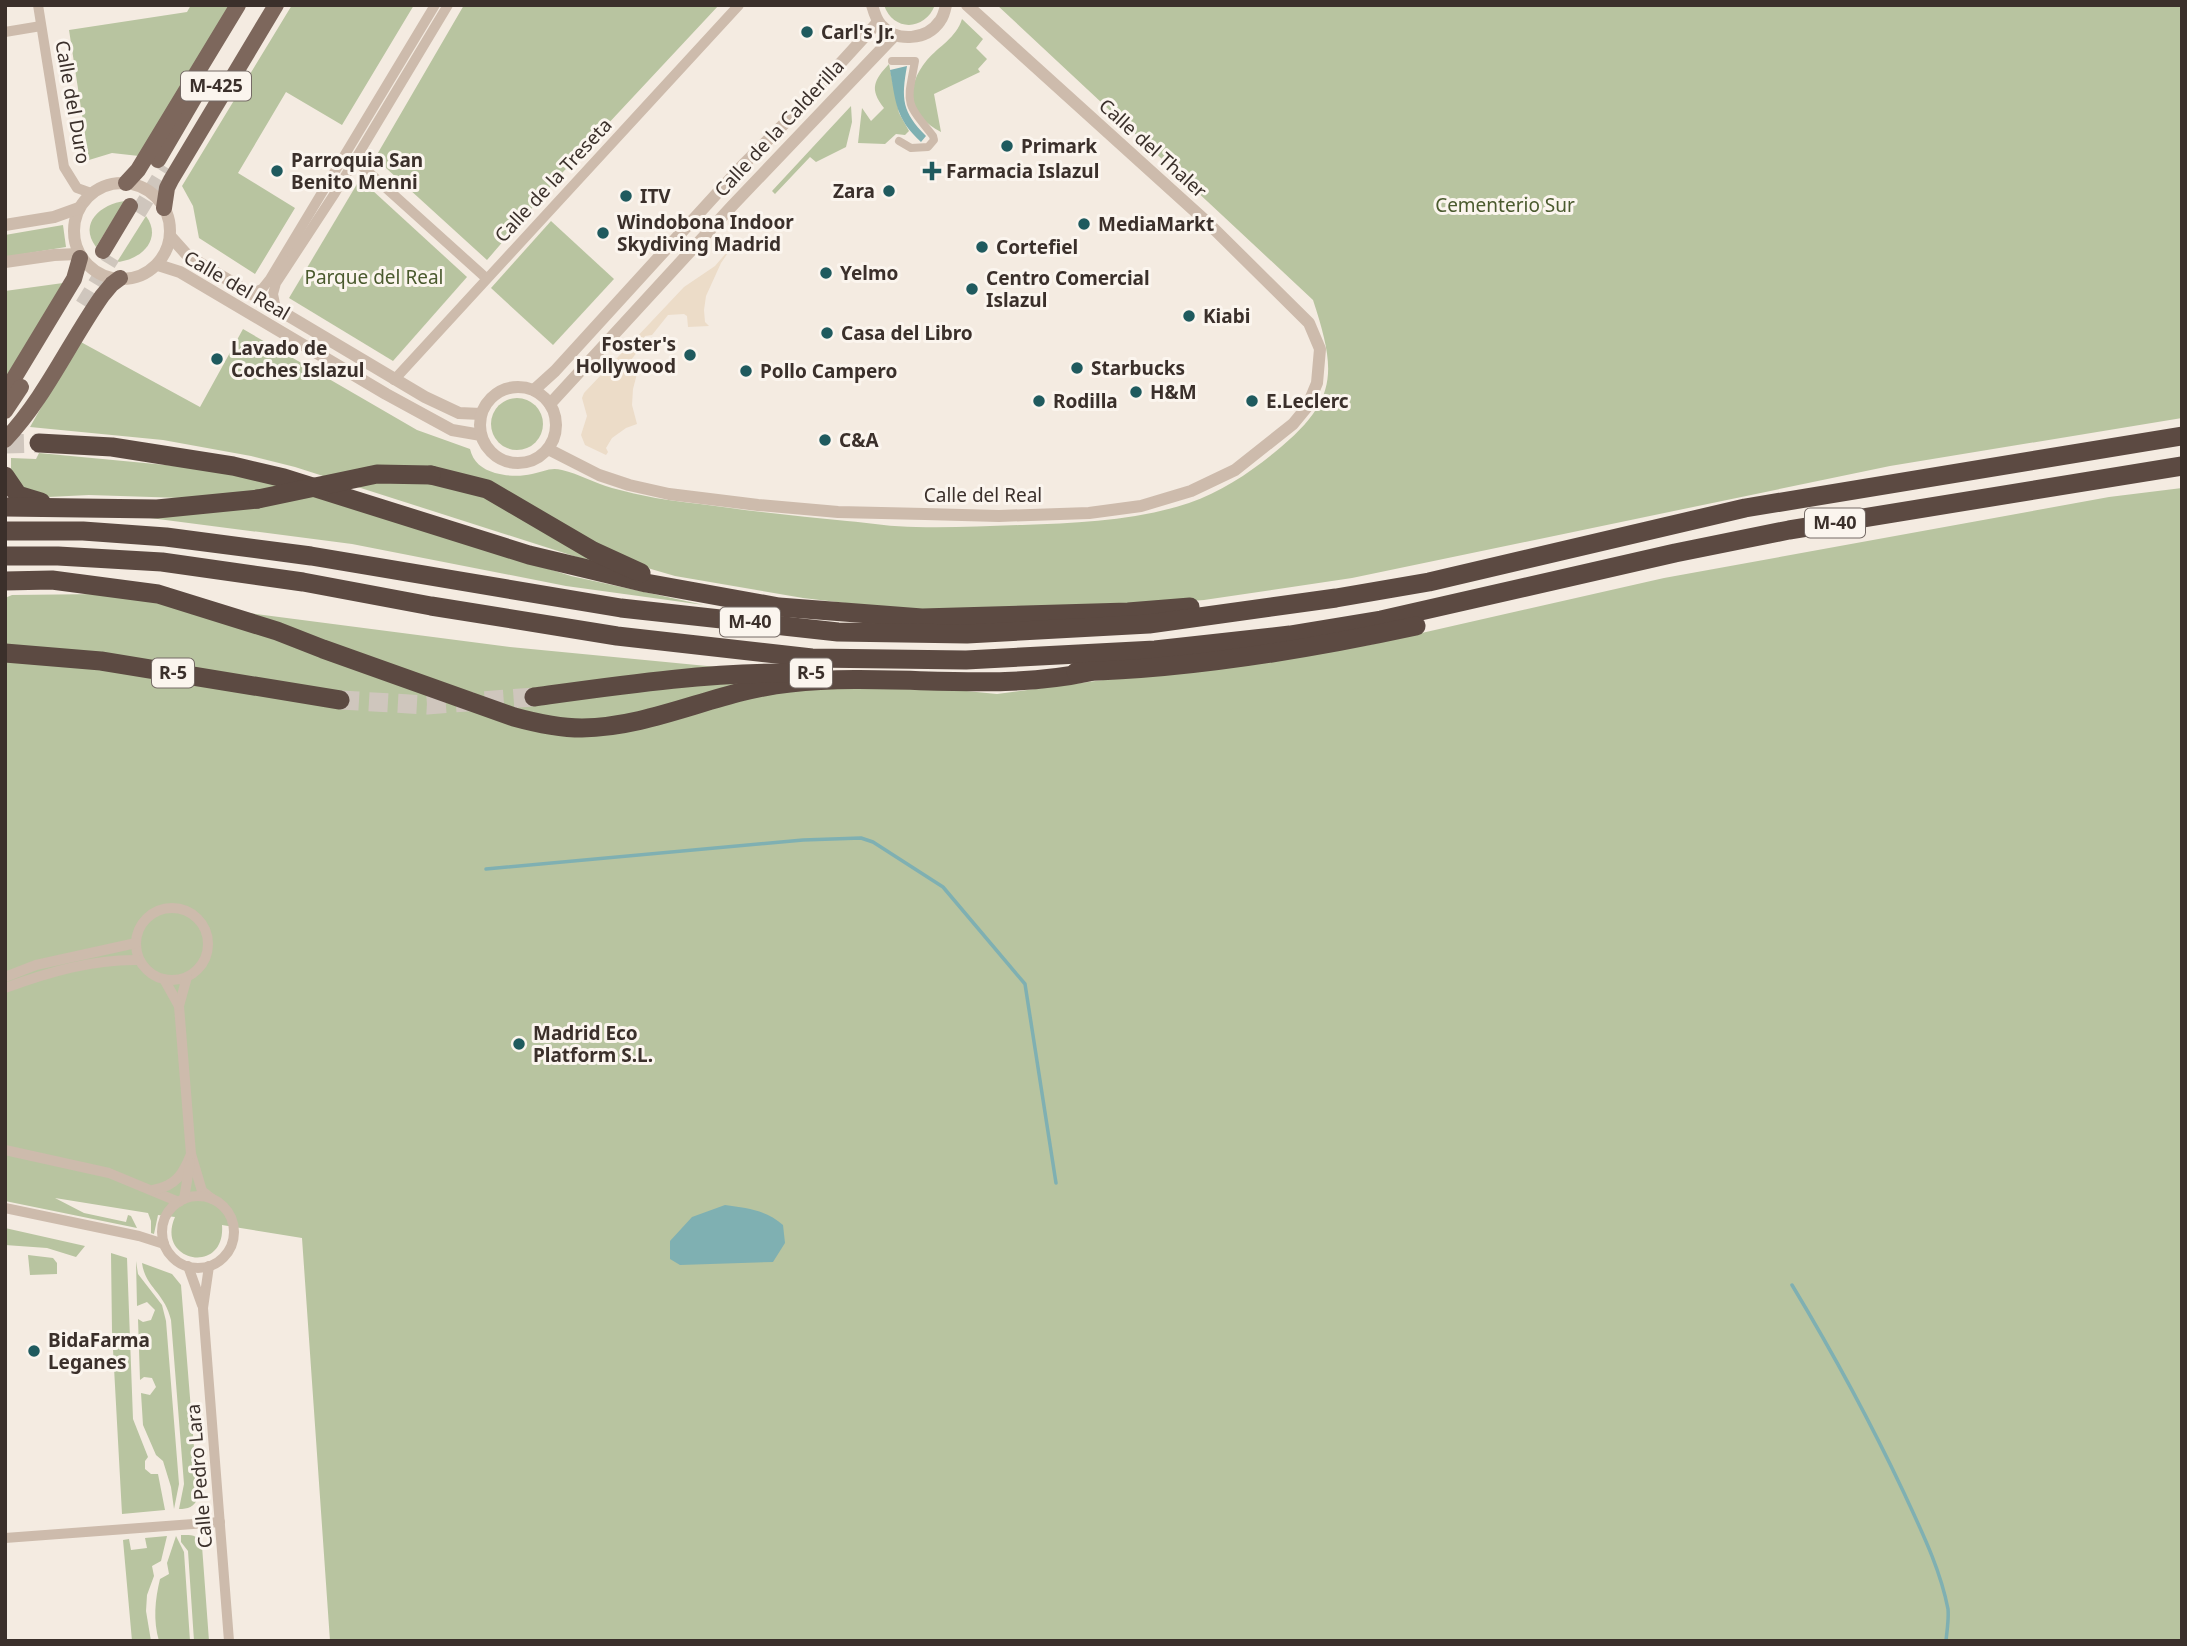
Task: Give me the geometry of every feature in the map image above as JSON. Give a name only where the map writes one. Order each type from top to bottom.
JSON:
[{"type":"highway","name":"M-40","points":[[5,531],[83,531],[166,537],[311,556],[621,608],[838,632],[967,634],[1149,624],[1254,611],[1429,582],[1745,508],[2182,436]]},
{"type":"highway","points":[[39,443],[113,447],[233,466],[284,478],[529,555],[597,572],[707,596],[816,610]]},
{"type":"highway","name":"M-40","points":[[5,556],[72,556],[162,562],[303,582],[617,636],[812,658],[966,660],[1154,650],[1290,635],[1381,620],[1789,530],[2182,466]]},
{"type":"highway","points":[[5,507],[157,509],[258,499],[377,474],[432,475],[487,489],[593,551],[640,573],[696,588],[816,610]]},
{"type":"highway","points":[[5,476],[18,495],[35,501],[77,507]]},
{"type":"highway","name":"M-40","points":[[816,610],[922,618],[1128,612],[1298,594],[1428,572],[1496,565]]},
{"type":"highway","name":"M-40","points":[[5,581],[52,580],[158,594],[277,631],[514,717],[544,725],[580,728],[645,720],[734,694],[790,683],[1004,681],[1195,664],[1421,625],[1492,596]]},
{"type":"highway","name":"R-5","points":[[5,653],[101,661],[340,700]]},
{"type":"highway","name":"R-5","points":[[534,697],[617,686],[770,673],[967,675],[1089,672]]},
{"type":"main road","points":[[126,183],[138,170],[238,5]]},
{"type":"main road","name":"M-425","points":[[249,5],[162,164],[266,5]]},
{"type":"main road","points":[[164,208],[171,180],[275,5]]},
{"type":"main road","points":[[107,254],[134,210]]},
{"type":"main road","points":[[5,393],[74,279],[79,256]]},
{"type":"main road","points":[[5,438],[25,416],[102,296],[120,278]]},
{"type":"main road","points":[[5,411],[79,301],[5,438]]},
{"type":"street","name":"Calle del Duro","points":[[38,5],[64,167],[77,188],[91,193]]},
{"type":"street","points":[[252,293],[262,289],[270,279],[435,5]]},
{"type":"street","points":[[276,309],[273,294],[276,283],[355,160],[448,5]]},
{"type":"street","name":"Calle de la Treseta","points":[[394,380],[739,5]]},
{"type":"street","points":[[872,5],[878,22],[895,35],[912,38],[928,33],[940,21],[946,5]]},
{"type":"street","name":"Calle del Thaler","points":[[967,5],[1208,223],[1309,323]]},
{"type":"street","name":"Calle de la Calderilla","points":[[534,390],[555,371],[878,22]]},
{"type":"street","points":[[5,32],[41,26]]},
{"type":"street","name":"Calle de la Calderilla","points":[[550,404],[732,206],[895,35]]},
{"type":"street","points":[[892,61],[915,61],[908,97],[912,110],[933,135],[934,140],[928,147],[911,148],[899,141]]},
{"type":"street","points":[[355,160],[486,278]]},
{"type":"street","points":[[126,183],[147,191],[164,208],[171,237],[167,252],[158,265],[139,275],[120,278],[97,271],[79,256],[73,238],[73,226],[79,208],[91,193],[108,184],[126,183]]},
{"type":"street","points":[[5,225],[54,217],[79,208]]},
{"type":"street","name":"Calle del Real","points":[[171,237],[188,256],[394,380],[459,413],[481,414]]},
{"type":"street","points":[[5,262],[54,255],[79,256]]},
{"type":"street","name":"Calle del Real","points":[[158,265],[180,272],[440,424],[452,430],[481,435]]},
{"type":"street","name":"Calle del Real","points":[[548,449],[599,475],[629,485],[669,494],[758,505],[838,512],[999,516],[1088,513],[1141,506],[1191,491],[1236,471],[1293,424],[1307,407],[1317,383],[1320,349],[1309,323]]},
{"type":"street","points":[[518,386],[534,390],[550,404],[556,419],[555,435],[548,449],[535,459],[519,463],[502,460],[489,450],[481,435],[481,414],[489,400],[502,390],[518,386]]},
{"type":"street","points":[[177,908],[198,919],[205,929],[208,941],[203,962],[187,977],[177,980],[151,974],[139,960],[135,943],[144,920],[153,913],[177,908]]},
{"type":"street","points":[[5,977],[36,965],[135,943]]},
{"type":"street","points":[[5,988],[38,976],[102,961],[139,960]]},
{"type":"street","points":[[187,977],[179,1006],[191,1154],[202,1191],[212,1199],[228,1212],[234,1233],[227,1253],[209,1266],[188,1266],[178,1262],[169,1254],[164,1244],[164,1220],[172,1206],[181,1200],[198,1196],[212,1199]]},
{"type":"street","points":[[164,979],[179,1006]]},
{"type":"street","points":[[5,1150],[109,1173],[181,1200]]},
{"type":"street","points":[[152,1190],[167,1188],[176,1182],[191,1154]]},
{"type":"street","points":[[181,1200],[191,1154]]},
{"type":"street","points":[[5,1208],[139,1236],[164,1244]]},
{"type":"street","name":"Calle Pedro Lara","points":[[188,1266],[203,1308]]},
{"type":"street","name":"Calle Pedro Lara","points":[[209,1266],[203,1308],[229,1641]]},
{"type":"street","points":[[5,1538],[220,1522]]},
{"type":"green space","points":[[191,5],[231,5],[139,156],[112,153],[89,160],[69,30],[187,12]]},
{"type":"green space","points":[[292,5],[414,5],[342,125],[286,92],[238,173],[295,208],[255,274],[199,238],[193,206],[182,186]]},
{"type":"green space","points":[[464,5],[719,5],[563,172],[487,260],[375,158]]},
{"type":"green space","points":[[884,5],[935,5],[924,20],[909,25],[894,20]]},
{"type":"green space","name":"Cementerio Sur","points":[[997,5],[2182,5],[2182,418],[1890,466],[1352,578],[1204,600],[1127,606],[922,612],[803,598],[675,576],[644,567],[481,492],[608,567],[295,467],[251,456],[163,440],[30,427],[79,341],[200,407],[243,329],[417,430],[470,449],[473,458],[482,467],[504,475],[523,476],[558,469],[612,488],[667,500],[907,527],[1106,520],[1148,514],[1201,499],[1234,481],[1275,452],[1296,434],[1321,401],[1327,384],[1328,367],[1326,347],[1313,300]]},
{"type":"green space","points":[[962,19],[983,39],[976,48],[987,59],[978,69],[980,72],[934,94],[941,132],[922,118],[913,100],[913,91],[920,70],[951,37]]},
{"type":"green space","points":[[889,64],[899,113],[909,131],[905,135],[896,134],[885,144],[858,143],[862,108],[871,121],[884,108],[876,95],[875,85]]},
{"type":"green space","points":[[851,106],[852,122],[846,147],[816,162],[810,157],[775,194],[772,191]]},
{"type":"green space","name":"Parque del Real","points":[[360,179],[467,277],[393,361],[289,298]]},
{"type":"green space","points":[[125,201],[96,247],[90,230],[95,216],[108,206]]},
{"type":"green space","points":[[146,216],[152,233],[147,247],[134,257],[117,262]]},
{"type":"green space","points":[[551,221],[614,279],[553,345],[491,288]]},
{"type":"green space","points":[[63,225],[66,247],[5,257],[5,235]]},
{"type":"green space","points":[[63,283],[5,386],[5,291]]},
{"type":"green space","points":[[517,398],[536,405],[543,424],[536,443],[517,450],[498,443],[491,424],[498,405]]},
{"type":"green space","points":[[39,453],[187,467],[267,480],[571,576],[704,605],[566,586],[352,544],[127,515],[214,499],[89,495],[48,497],[22,487],[11,471],[11,458],[36,459]]},
{"type":"green space","points":[[2182,488],[2182,1641],[330,1641],[302,1238],[222,1225],[220,1241],[214,1252],[204,1257],[192,1257],[182,1253],[174,1244],[171,1232],[175,1217],[158,1215],[154,1234],[151,1233],[148,1213],[55,1198],[84,1213],[126,1222],[128,1215],[131,1216],[137,1228],[5,1201],[5,598],[12,595],[103,594],[510,647],[997,694],[1369,645],[1664,578],[2109,497]]},
{"type":"green space","points":[[5,1228],[85,1246],[76,1257],[47,1248],[5,1245]]},
{"type":"green space","points":[[111,1253],[127,1258],[133,1419],[148,1457],[145,1469],[151,1474],[158,1474],[165,1510],[122,1514],[112,1331]]},
{"type":"green space","points":[[28,1255],[53,1258],[57,1263],[57,1274],[30,1275]]},
{"type":"green space","points":[[136,1261],[138,1274],[162,1305],[166,1321],[179,1484],[174,1509],[163,1461],[156,1455],[143,1425],[141,1393],[150,1395],[156,1387],[152,1378],[144,1377],[140,1380],[138,1319],[143,1322],[151,1320],[155,1310],[147,1302],[137,1306]]},
{"type":"green space","points":[[142,1263],[172,1274],[181,1285],[198,1498],[193,1505],[185,1509],[179,1509],[184,1484],[171,1320],[164,1303],[147,1278]]},
{"type":"green space","points":[[181,1535],[194,1536],[202,1546],[209,1641],[194,1641],[188,1551],[181,1542]]},
{"type":"green space","points":[[167,1536],[161,1561],[152,1566],[154,1576],[147,1595],[146,1611],[151,1641],[132,1641],[123,1540],[129,1539],[131,1550],[147,1548],[145,1538]]},
{"type":"green space","points":[[176,1536],[184,1552],[190,1641],[159,1641],[155,1618],[157,1595],[160,1579],[169,1574],[167,1563]]},
{"type":"shaded area","points":[[734,244],[721,263],[706,296],[705,322],[709,326],[688,327],[687,316],[684,314],[668,315],[652,335],[645,336],[631,360],[639,366],[632,405],[637,424],[612,438],[606,448],[606,455],[585,445],[581,435],[587,416],[582,398],[584,393],[684,287],[715,266]]},
{"type":"water","points":[[907,66],[905,104],[912,120],[926,136],[921,142],[901,117],[890,70]]},
{"type":"water","points":[[725,1205],[763,1213],[783,1225],[785,1243],[773,1262],[680,1265],[670,1259],[670,1241],[692,1217]]},
{"type":"waterway","points":[[486,869],[803,840],[861,838],[873,842],[943,887],[1025,984],[1056,1183]]},
{"type":"waterway","points":[[1792,1285],[1864,1413],[1923,1535],[1948,1609],[1946,1641]]},
{"type":"tunnel","points":[[138,213],[166,167]]},
{"type":"tunnel","points":[[83,305],[112,257]]},
{"type":"tunnel","points":[[5,444],[39,443]]},
{"type":"tunnel","points":[[340,700],[427,705],[534,697]]},
{"type":"place","name":"Carl's Jr.","points":[[807,32]]},
{"type":"place","name":"Primark","points":[[1007,146]]},
{"type":"place","name":"Parroquia San Benito Menni","points":[[277,171]]},
{"type":"place","name":"Farmacia Islazul","points":[[932,171]]},
{"type":"place","name":"Zara","points":[[889,191]]},
{"type":"place","name":"ITV","points":[[626,196]]},
{"type":"place","name":"MediaMarkt","points":[[1084,224]]},
{"type":"place","name":"Windobona Indoor Skydiving Madrid","points":[[603,233]]},
{"type":"place","name":"Cortefiel","points":[[982,247]]},
{"type":"place","name":"Yelmo","points":[[826,273]]},
{"type":"place","name":"Centro Comercial Islazul","points":[[972,289]]},
{"type":"place","name":"Kiabi","points":[[1189,316]]},
{"type":"place","name":"Casa del Libro","points":[[827,333]]},
{"type":"place","name":"Foster's Hollywood","points":[[690,355]]},
{"type":"place","name":"Lavado de Coches Islazul","points":[[217,359]]},
{"type":"place","name":"Starbucks","points":[[1077,368]]},
{"type":"place","name":"Pollo Campero","points":[[746,371]]},
{"type":"place","name":"H&M","points":[[1136,392]]},
{"type":"place","name":"Rodilla","points":[[1039,401]]},
{"type":"place","name":"E.Leclerc","points":[[1252,401]]},
{"type":"place","name":"C&A","points":[[825,440]]},
{"type":"place","name":"Madrid Eco Platform S.L.","points":[[519,1044]]},
{"type":"place","name":"BidaFarma Leganes","points":[[34,1351]]}]
